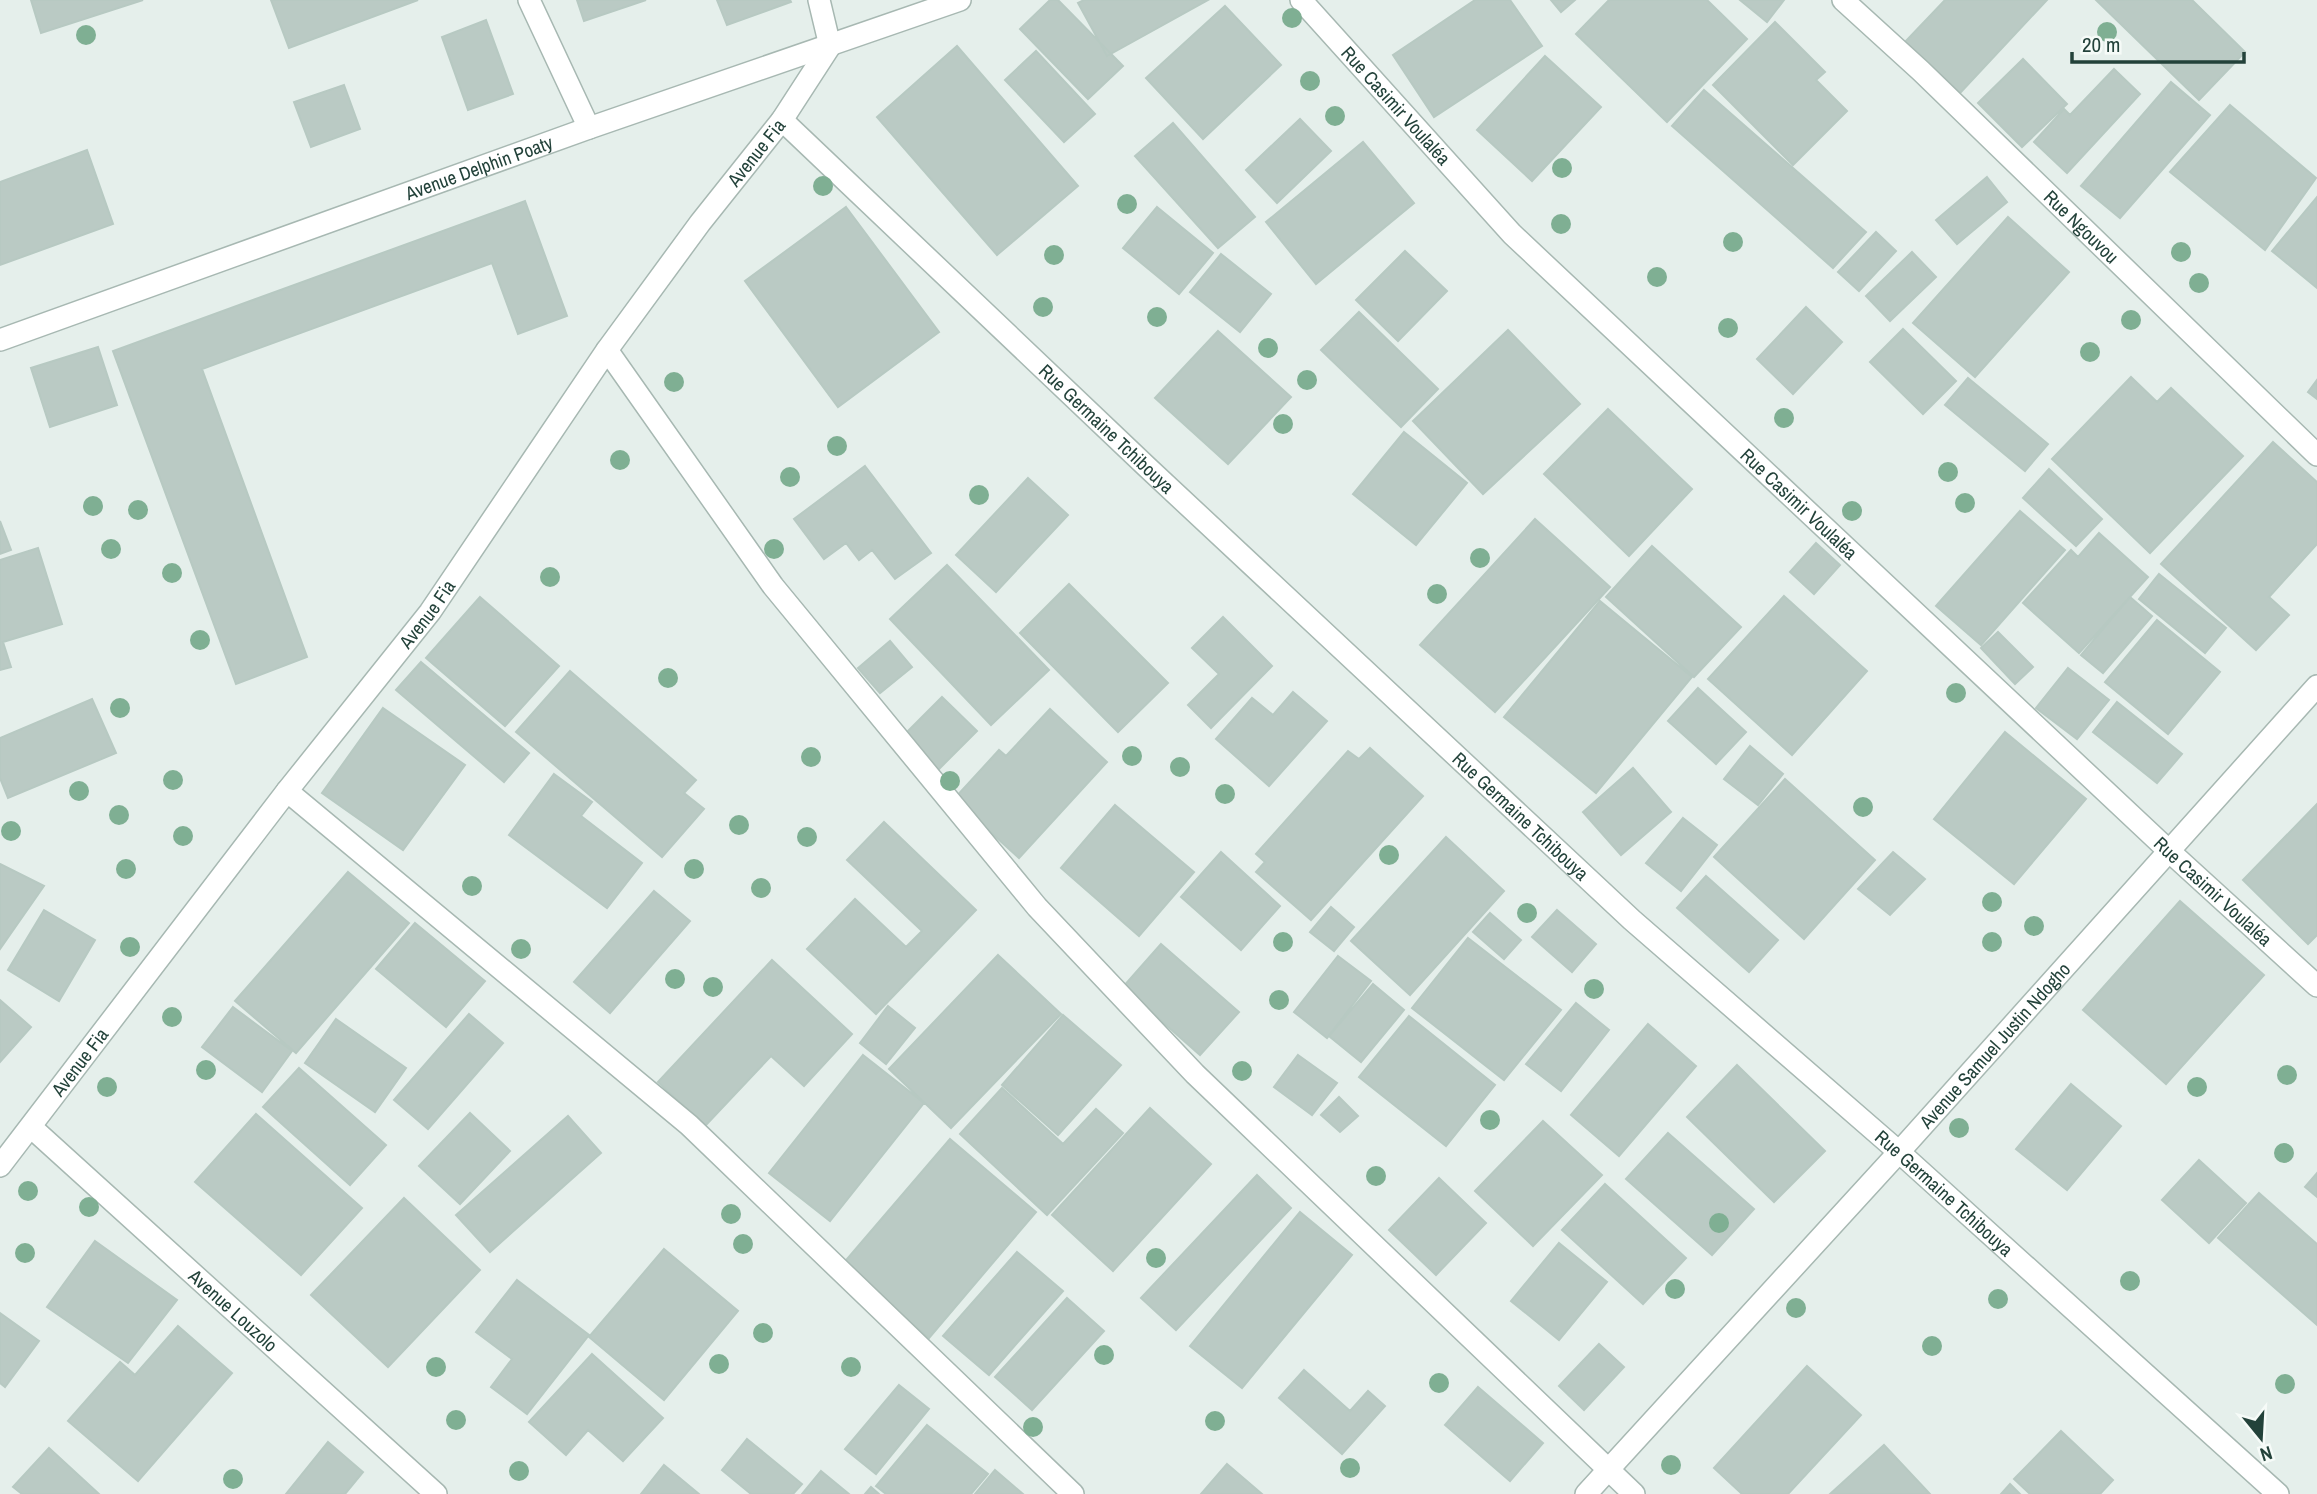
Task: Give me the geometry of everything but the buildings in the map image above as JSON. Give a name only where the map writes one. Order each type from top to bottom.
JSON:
[{"type":"street","points":[[529,0],[589,128]]},
{"type":"street","points":[[819,0],[831,46]]},
{"type":"street","name":"Avenue Delphin Poaty","points":[[0,340],[589,128],[960,0]]},
{"type":"street","name":"Rue Casimir Voulaléa","points":[[1301,0],[1512,234],[2169,851],[2317,986]]},
{"type":"street","name":"Rue Ngouvou","points":[[1843,0],[1921,71],[2317,455]]},
{"type":"street","name":"Avenue Fia","points":[[0,1166],[287,791],[430,612],[607,350],[700,223],[782,120],[831,46]]},
{"type":"street","name":"Rue Germaine Tchibouya","points":[[782,120],[1147,467],[1632,920],[1899,1152],[2277,1494]]},
{"type":"street","points":[[607,350],[772,586],[1037,907],[1195,1074],[1634,1494]]},
{"type":"street","name":"Avenue Samuel Justin Ndogho","points":[[1586,1494],[1899,1152],[2317,686]]},
{"type":"street","points":[[287,791],[689,1125],[1073,1494]]},
{"type":"street","name":"Avenue Louzolo","points":[[31,1127],[436,1494]]}]
